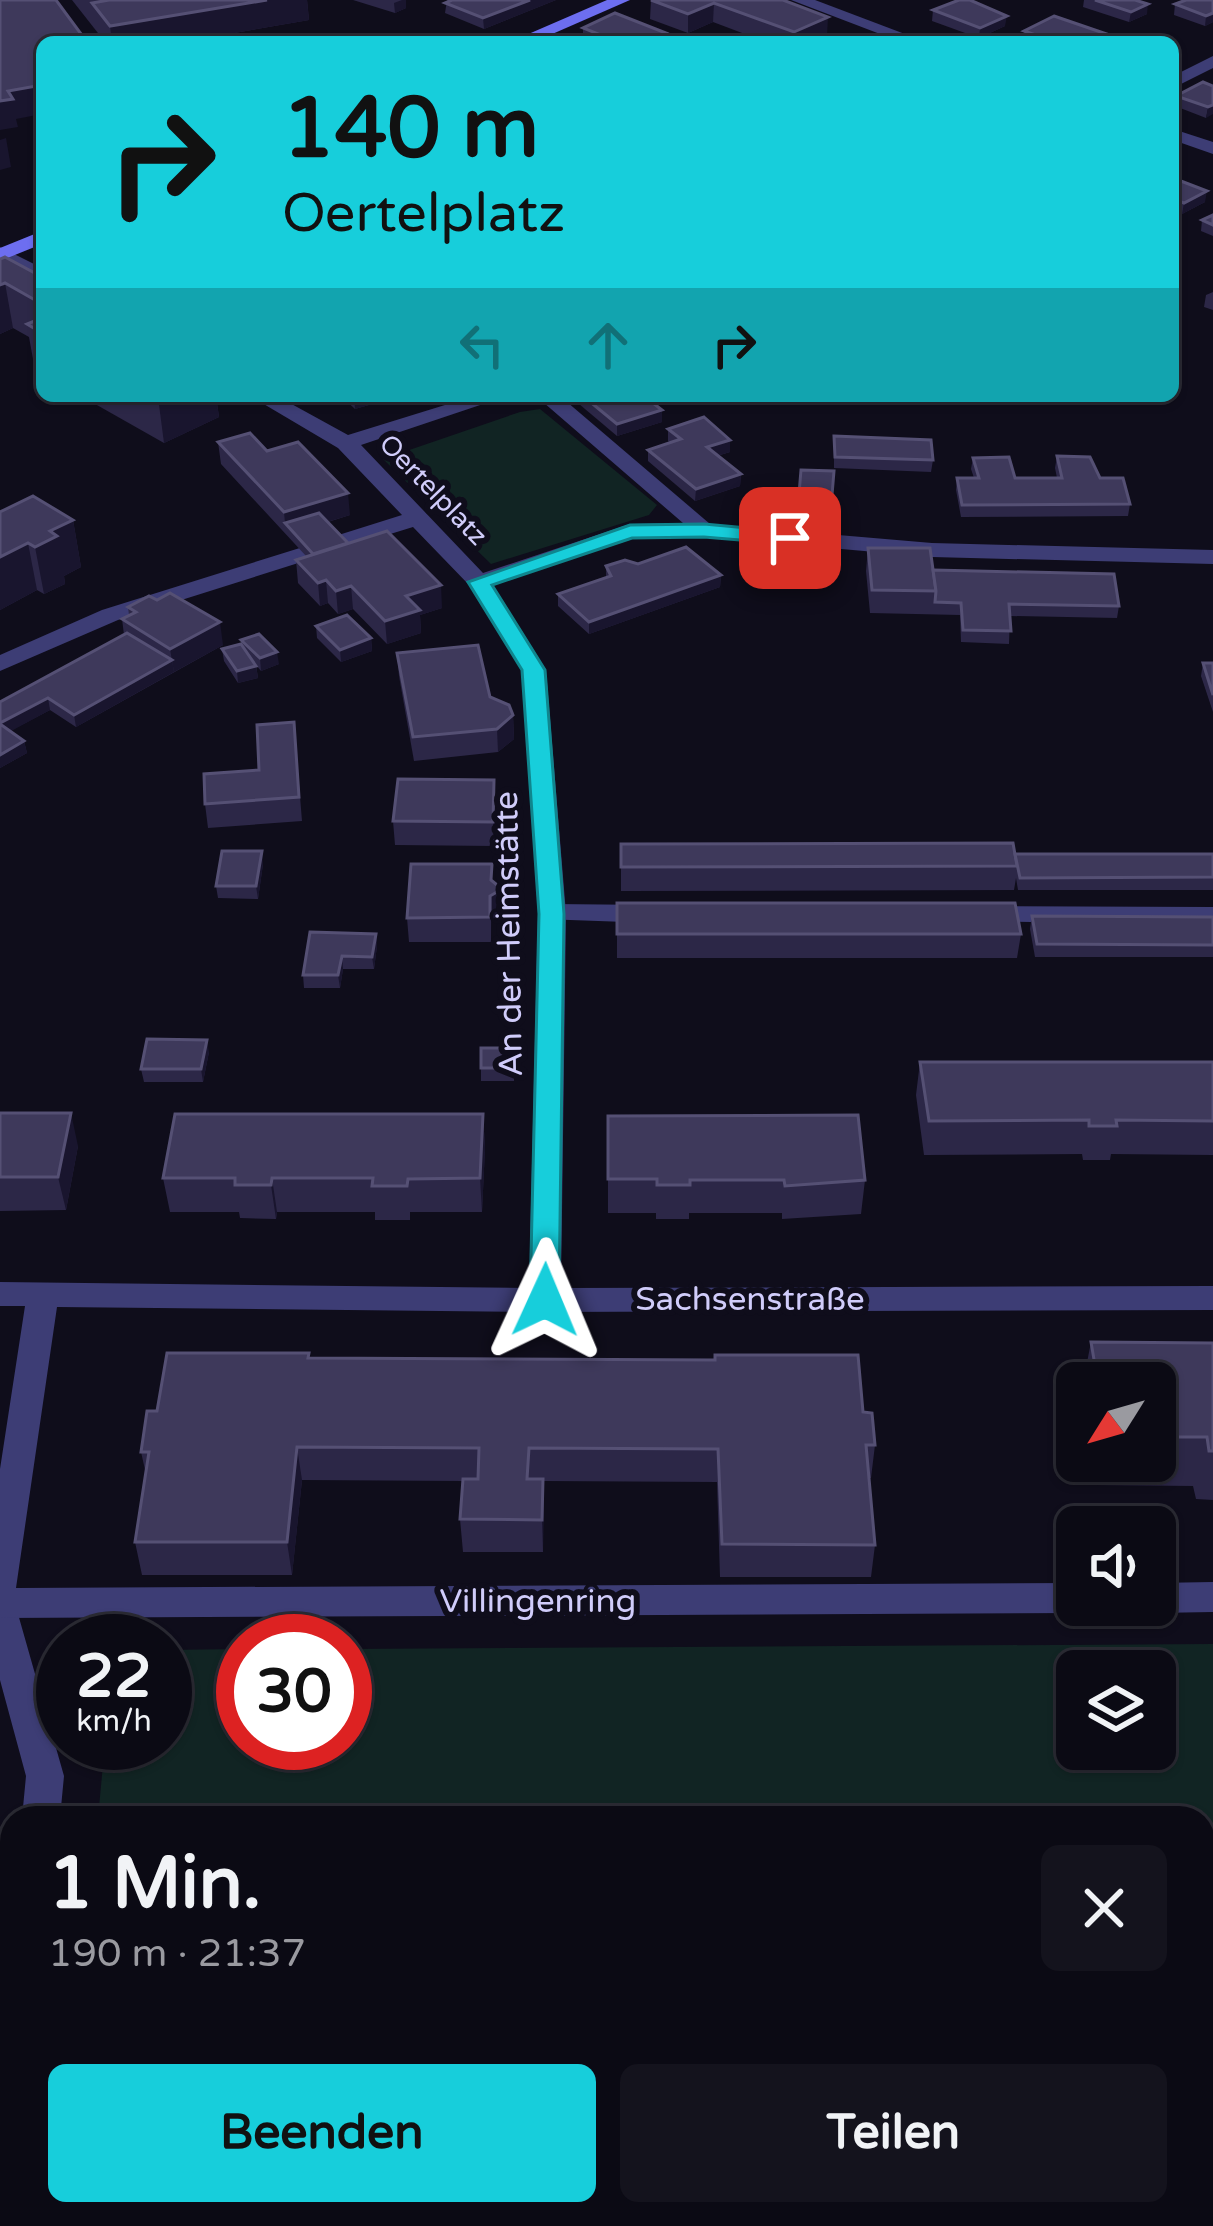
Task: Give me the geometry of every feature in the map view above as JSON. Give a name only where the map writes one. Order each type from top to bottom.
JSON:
[{"type":"main road","points":[[534,36],[622,0]]},
{"type":"main road","points":[[0,254],[36,239]]},
{"type":"street","points":[[799,0],[900,36]]},
{"type":"street","points":[[1179,80],[1213,61]]},
{"type":"street","points":[[1179,136],[1213,148]]},
{"type":"street","points":[[0,254],[36,273]]},
{"type":"street","points":[[272,402],[346,442]]},
{"type":"street","name":"Oertelplatz","points":[[476,402],[346,442],[479,582],[630,531],[704,530],[932,550],[1213,557]]},
{"type":"street","points":[[554,402],[704,530]]},
{"type":"street","points":[[337,543],[417,518]]},
{"type":"street","points":[[0,664],[110,615],[303,554]]},
{"type":"street","name":"An der Heimstätte","points":[[479,582],[534,670],[552,914],[545,1300]]},
{"type":"street","points":[[552,914],[693,914]]},
{"type":"street","points":[[953,915],[1213,916]]},
{"type":"street","name":"Sachsenstraße","points":[[0,1294],[545,1300],[1213,1298]]},
{"type":"street","points":[[0,1585],[44,1294]]},
{"type":"street","points":[[1176,1598],[1213,1597]]},
{"type":"street","name":"Villingenring","points":[[0,1604],[1056,1598]]},
{"type":"street","points":[[0,1614],[45,1776],[42,1806]]},
{"type":"green space","points":[[540,409],[657,505],[649,515],[491,564],[383,459],[520,412]]},
{"type":"green space","points":[[1213,1644],[1213,1806],[99,1806],[102,1770],[192,1770],[192,1650],[216,1649],[216,1770],[372,1770],[372,1649]]},
{"type":"building","points":[[0,0],[56,0],[83,36],[36,36],[36,86],[8,91],[13,99],[0,101]]},
{"type":"building","points":[[267,0],[110,26],[92,3]]},
{"type":"building","points":[[530,0],[483,18],[445,3]]},
{"type":"building","points":[[651,0],[783,0],[828,17],[794,32],[714,3],[688,14]]},
{"type":"building","points":[[959,0],[1007,16],[980,28],[933,10]]},
{"type":"building","points":[[1095,0],[1135,0],[1148,4],[1131,12]]},
{"type":"building","points":[[1213,0],[1213,13],[1206,16],[1175,4]]},
{"type":"building","points":[[615,13],[666,33],[603,36],[583,28]]},
{"type":"building","points":[[1054,16],[1112,36],[1039,36],[1024,31]]},
{"type":"building","points":[[1203,82],[1213,86],[1213,105],[1208,107],[1179,94]]},
{"type":"building","points":[[1179,180],[1207,191],[1179,201]]},
{"type":"building","points":[[5,257],[36,274],[36,301],[5,283],[0,285],[0,259]]},
{"type":"building","points":[[590,402],[652,402],[662,410],[617,424]]},
{"type":"building","points":[[704,417],[730,440],[707,447],[741,474],[696,489],[648,450],[681,439],[668,429]]},
{"type":"building","points":[[250,433],[267,451],[298,442],[348,493],[284,512],[218,442]]},
{"type":"building","points":[[834,436],[931,440],[933,460],[835,457]]},
{"type":"building","points":[[1057,456],[1090,457],[1100,478],[1123,478],[1130,504],[962,505],[957,478],[979,478],[973,458],[1009,457],[1015,478],[1062,478]]},
{"type":"building","points":[[801,470],[834,471],[832,495],[799,494]]},
{"type":"building","points":[[33,496],[73,520],[50,531],[57,536],[0,557],[0,512]]},
{"type":"building","points":[[319,513],[348,543],[313,554],[285,523]]},
{"type":"building","points":[[387,531],[441,585],[406,596],[420,610],[385,621],[351,586],[336,591],[326,580],[318,583],[296,560]]},
{"type":"building","points":[[686,547],[721,575],[589,622],[558,594],[611,576],[606,566],[625,560],[638,564]]},
{"type":"building","points":[[868,548],[930,548],[936,591],[872,590]]},
{"type":"building","points":[[933,570],[1114,574],[1119,606],[1009,604],[1011,631],[963,630],[961,603],[935,602]]},
{"type":"building","points":[[170,593],[220,622],[170,649],[122,619],[136,612],[128,607],[149,596],[157,600]]},
{"type":"building","points":[[347,615],[371,638],[340,650],[316,626]]},
{"type":"building","points":[[127,633],[172,660],[74,715],[48,698],[0,723],[0,702]]},
{"type":"building","points":[[259,634],[277,652],[260,658],[241,640]]},
{"type":"building","points":[[241,644],[256,666],[237,671],[222,649]]},
{"type":"building","points":[[478,645],[490,697],[509,705],[513,715],[497,729],[413,737],[397,653]]},
{"type":"building","points":[[1203,663],[1213,663],[1213,695]]},
{"type":"building","points":[[294,722],[299,797],[205,804],[204,774],[259,770],[257,725]]},
{"type":"building","points":[[0,724],[24,741],[0,755]]},
{"type":"building","points":[[398,779],[494,780],[493,822],[393,821]]},
{"type":"building","points":[[1013,843],[1017,866],[621,867],[621,844]]},
{"type":"building","points":[[222,851],[262,851],[256,886],[216,886]]},
{"type":"building","points":[[1015,854],[1213,854],[1213,877],[1020,878]]},
{"type":"building","points":[[411,864],[492,864],[491,880],[502,889],[490,896],[490,917],[407,918]]},
{"type":"building","points":[[617,903],[1015,903],[1021,934],[617,934]]},
{"type":"building","points":[[1032,916],[1213,917],[1213,945],[1037,944]]},
{"type":"building","points":[[310,932],[376,934],[372,957],[342,956],[338,975],[303,975]]},
{"type":"building","points":[[147,1039],[207,1040],[201,1069],[141,1069]]},
{"type":"building","points":[[481,1048],[514,1048],[513,1068],[481,1068]]},
{"type":"building","points":[[920,1062],[1213,1062],[1213,1121],[1116,1120],[1117,1126],[1089,1126],[1089,1120],[929,1121]]},
{"type":"building","points":[[0,1113],[71,1113],[58,1177],[0,1177]]},
{"type":"building","points":[[175,1114],[483,1114],[480,1178],[408,1179],[407,1186],[372,1186],[373,1178],[272,1178],[271,1185],[235,1185],[235,1178],[163,1178]]},
{"type":"building","points":[[858,1115],[865,1180],[785,1186],[784,1180],[690,1180],[690,1185],[657,1185],[657,1179],[608,1179],[608,1116]]},
{"type":"building","points":[[1091,1342],[1213,1343],[1213,1451],[1209,1451],[1207,1437],[1176,1437],[1176,1362],[1094,1362]]},
{"type":"building","points":[[167,1353],[715,1360],[715,1355],[858,1355],[863,1412],[872,1413],[875,1445],[866,1445],[875,1545],[722,1544],[718,1449],[529,1448],[527,1479],[543,1479],[542,1520],[460,1519],[463,1479],[478,1479],[479,1448],[297,1447],[287,1542],[135,1542],[149,1452],[141,1452],[147,1411],[157,1411]]},
{"type":"route","points":[[545,1300],[552,914],[534,670],[479,582],[630,531],[704,530],[790,538]]}]
